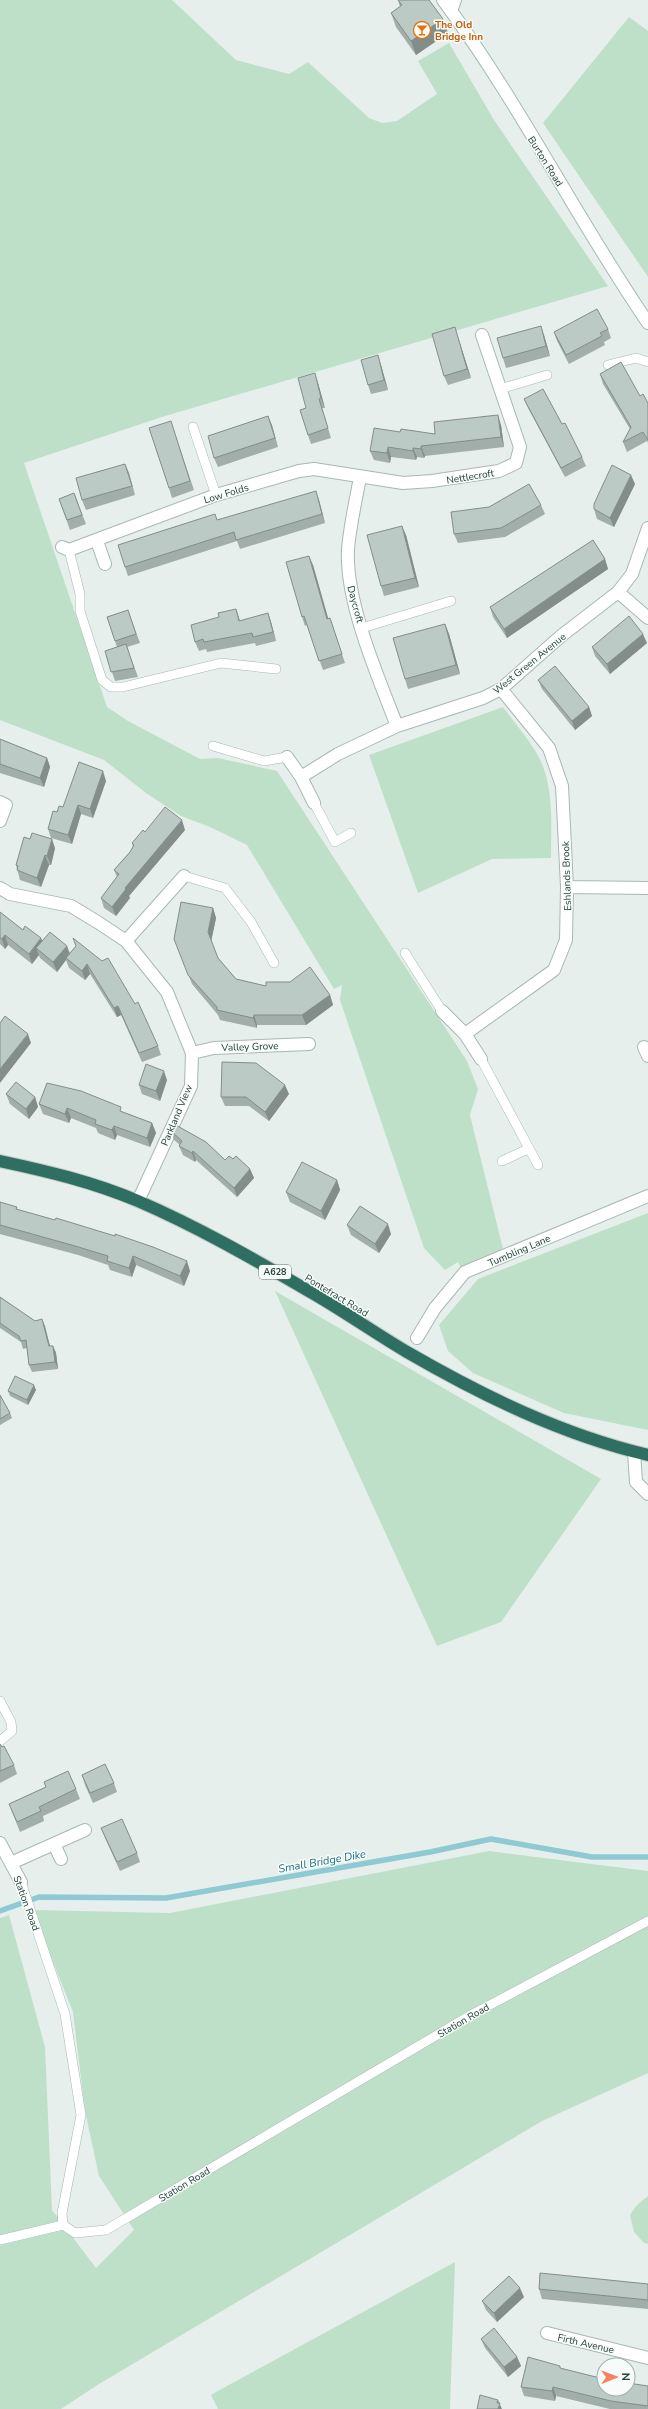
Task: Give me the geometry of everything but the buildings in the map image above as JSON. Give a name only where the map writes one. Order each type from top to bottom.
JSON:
[{"type":"highway","name":"Pontefract Road","points":[[0,1161],[85,1182],[138,1201],[220,1241],[307,1290],[408,1352],[469,1387],[513,1408],[606,1444],[648,1455]]},
{"type":"street","name":"Burton Road","points":[[443,0],[453,5],[506,96],[619,281],[648,323]]},
{"type":"street","name":"Nettlecroft","points":[[360,477],[403,483],[432,481],[499,471],[516,463],[520,447],[482,335]]},
{"type":"street","name":"Low Folds","points":[[65,548],[97,541],[216,495],[299,471],[314,470],[360,477]]},
{"type":"street","name":"Daycroft","points":[[360,477],[348,559],[351,589],[374,667],[397,726]]},
{"type":"street","name":"West Green Avenue","points":[[302,777],[338,754],[397,726],[483,698],[501,688],[561,636],[618,592],[632,574],[648,528]]},
{"type":"street","points":[[97,541],[105,564]]},
{"type":"street","points":[[618,592],[648,618]]},
{"type":"street","name":"Eshlands Brook","points":[[465,1034],[554,970],[566,940],[567,887],[562,786],[549,748],[537,730],[501,688]]},
{"type":"street","points":[[287,757],[302,777],[314,803]]},
{"type":"street","points":[[0,802],[6,805],[0,821]]},
{"type":"street","points":[[126,941],[184,876]]},
{"type":"street","points":[[567,887],[648,888]]},
{"type":"street","name":"Parkland View","points":[[0,888],[10,894],[71,906],[126,941],[166,992],[192,1053],[191,1086],[138,1201]]},
{"type":"street","points":[[442,1011],[465,1034],[481,1059]]},
{"type":"street","name":"Valley Grove","points":[[192,1053],[214,1048],[309,1044]]},
{"type":"street","name":"Tumbling Lane","points":[[417,1338],[435,1308],[465,1272],[648,1196]]},
{"type":"street","points":[[634,1452],[636,1482],[648,1494]]},
{"type":"street","points":[[11,1864],[85,1830]]},
{"type":"street","name":"Station Road","points":[[0,1843],[21,1882]]},
{"type":"street","points":[[54,1844],[61,1859]]},
{"type":"street","name":"Firth Avenue","points":[[547,2334],[648,2358]]},
{"type":"lane","points":[[608,365],[636,358],[648,362]]},
{"type":"lane","points":[[500,389],[547,375]]},
{"type":"lane","points":[[193,427],[216,495]]},
{"type":"lane","points":[[65,548],[80,594],[80,612],[102,680],[111,687],[123,687],[221,663],[276,669]]},
{"type":"lane","points":[[362,628],[451,601]]},
{"type":"lane","points":[[213,746],[264,761],[287,757]]},
{"type":"lane","points":[[314,803],[335,842],[351,833]]},
{"type":"lane","points":[[184,876],[225,888],[251,922],[274,963]]},
{"type":"lane","points":[[405,953],[442,1011]]},
{"type":"lane","points":[[481,1059],[528,1149],[538,1164]]},
{"type":"lane","points":[[502,1161],[528,1149]]},
{"type":"lane","points":[[0,1701],[11,1722],[12,1731],[0,1741]]},
{"type":"lane","name":"Station Road","points":[[21,1882],[65,2014],[81,2115],[62,2213],[64,2226],[75,2233],[106,2230],[470,2014],[648,1921]]},
{"type":"lane","points":[[0,2240],[64,2226]]},
{"type":"green space","points":[[0,0],[172,0],[236,60],[289,74],[308,62],[369,118],[382,123],[397,121],[437,94],[418,61],[449,43],[494,120],[608,286],[165,416],[24,463],[107,707],[128,721],[200,759],[218,758],[277,771],[467,1061],[478,1089],[470,1115],[503,1249],[462,1270],[458,1262],[445,1270],[424,1248],[340,1000],[342,985],[334,989],[247,845],[210,827],[181,816],[146,793],[104,760],[0,720]]},
{"type":"green space","points":[[629,17],[648,31],[648,277],[543,123]]},
{"type":"green space","points":[[503,707],[536,752],[542,764],[551,804],[551,858],[492,859],[418,893],[369,755]]},
{"type":"green space","points":[[648,1213],[648,1430],[564,1413],[473,1373],[448,1351],[439,1325],[478,1279]]},
{"type":"green space","points":[[275,1291],[601,1479],[501,1622],[437,1646]]},
{"type":"green space","points":[[489,1851],[648,1871],[648,2073],[542,2121],[99,2384],[61,2409],[0,2409],[0,1918],[9,1915],[45,2047],[52,2210],[96,2268],[134,2230],[99,2176],[85,2111],[73,2012],[49,1952],[35,1910],[170,1913]]},
{"type":"green space","points":[[648,2196],[648,2244],[644,2243],[634,2232],[630,2215],[636,2206]]},
{"type":"green space","points":[[455,2262],[450,2409],[218,2409],[211,2395]]},
{"type":"waterway","name":"Small Bridge Dike","points":[[0,1911],[39,1897],[166,1898],[430,1852],[491,1839],[592,1857],[648,1857]]},
{"type":"place","name":"The Old Bridge Inn","points":[[422,30]]}]
